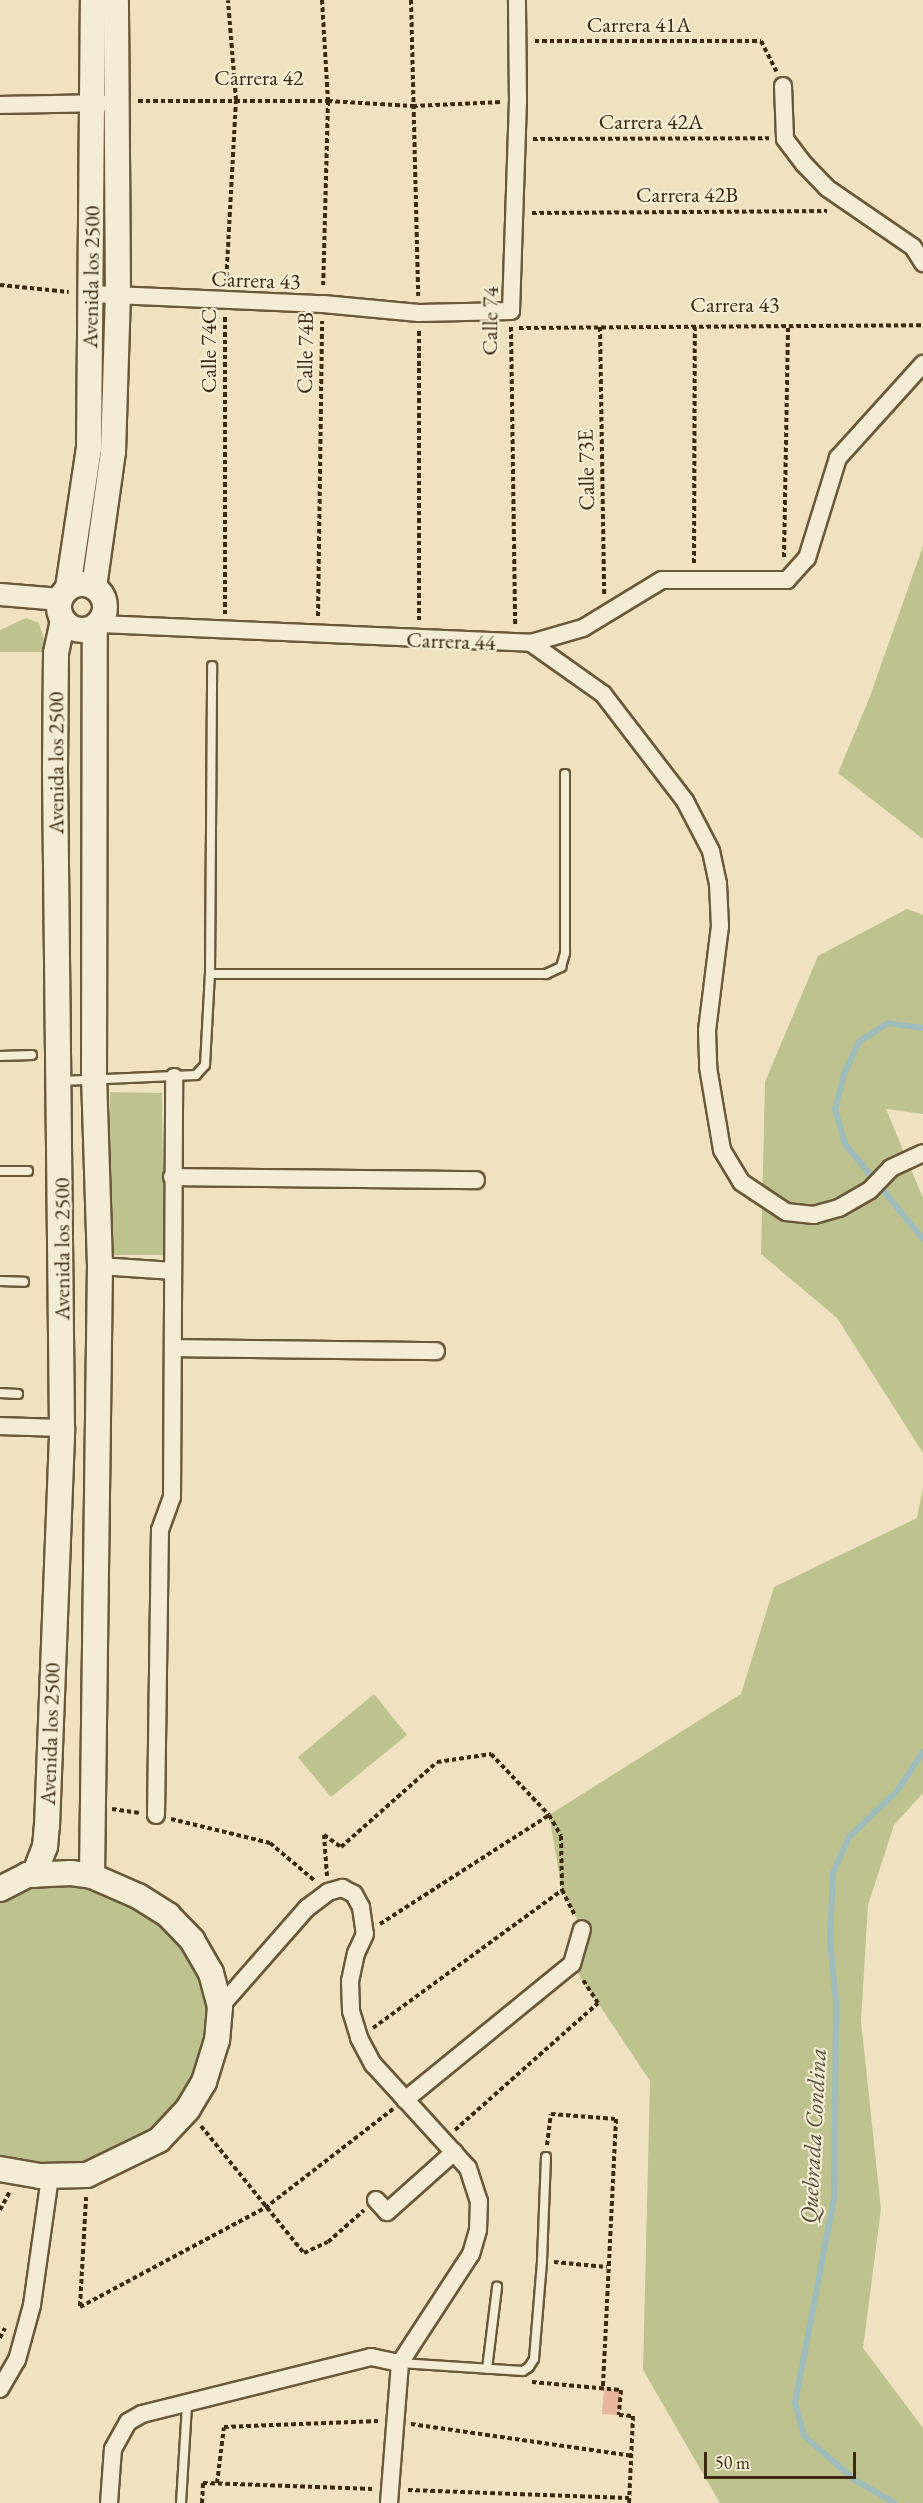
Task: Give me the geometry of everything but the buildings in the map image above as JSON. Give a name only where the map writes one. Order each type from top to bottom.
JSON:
[{"type":"main road","name":"Avenida los 2500","points":[[34,1875],[45,1847],[47,1826],[62,1428],[55,769],[56,653],[58,603],[89,448],[93,0]]},
{"type":"main road","name":"Avenida los 2500","points":[[92,1876],[91,1806],[100,1266],[94,1080],[97,626],[106,604],[94,587],[113,452],[118,296],[117,0]]},
{"type":"main road","points":[[94,587],[85,584],[58,603],[77,630],[97,626]]},
{"type":"main road","points":[[0,1888],[34,1875],[92,1876],[168,1915],[192,1940],[211,1973],[220,2007],[216,2040],[204,2082],[188,2109],[159,2140],[87,2175],[50,2177],[0,2169]]},
{"type":"street","name":"Calle 74","points":[[511,320],[518,101],[516,0]]},
{"type":"street","points":[[783,86],[785,138],[827,188],[913,247],[923,263]]},
{"type":"street","points":[[0,105],[92,104],[117,101]]},
{"type":"street","name":"Carrera 43","points":[[91,294],[225,302],[322,304],[511,320]]},
{"type":"street","points":[[785,580],[807,558],[838,458],[923,364]]},
{"type":"street","name":"Carrera 44","points":[[97,626],[523,643],[584,628],[604,612],[662,580],[785,580]]},
{"type":"street","points":[[0,594],[58,603]]},
{"type":"street","points":[[523,643],[603,694],[685,801],[711,851],[718,884],[720,926],[707,1031],[708,1067],[722,1150],[741,1182],[786,1212],[814,1215],[839,1208],[870,1190],[891,1168],[923,1152]]},
{"type":"street","points":[[156,1815],[160,1530],[172,1497],[174,1077]]},
{"type":"street","points":[[172,1178],[476,1180]]},
{"type":"street","points":[[100,1266],[173,1270]]},
{"type":"street","points":[[173,1348],[436,1351]]},
{"type":"street","points":[[0,1426],[62,1428]]},
{"type":"street","points":[[220,2007],[307,1908],[327,1892],[342,1888],[354,1894],[361,1907],[365,1934],[350,1981],[351,2011],[359,2038],[373,2064],[468,2168],[479,2201],[478,2230],[471,2254],[400,2363],[389,2496]]},
{"type":"street","points":[[405,2100],[572,1964],[582,1929]]},
{"type":"street","points":[[375,2200],[387,2212],[448,2147]]},
{"type":"street","points":[[0,2389],[17,2360],[32,2305],[50,2177]]},
{"type":"street","points":[[109,2503],[113,2449],[128,2422],[142,2414],[187,2405],[371,2357],[400,2363]]},
{"type":"lane","points":[[60,1081],[196,1075],[206,1065],[210,974],[212,666]]},
{"type":"lane","points":[[210,974],[546,974],[561,967],[566,952],[565,774]]},
{"type":"lane","points":[[0,1056],[32,1055]]},
{"type":"lane","points":[[0,1171],[28,1171]]},
{"type":"lane","points":[[0,1281],[24,1282]]},
{"type":"lane","points":[[0,1393],[18,1394]]},
{"type":"lane","points":[[400,2363],[523,2371],[534,2359],[542,2261],[546,2157]]},
{"type":"lane","points":[[487,2369],[497,2287]]},
{"type":"lane","points":[[181,2503],[187,2405]]},
{"type":"path","name":"Calle 74C","points":[[225,631],[225,302],[236,100],[228,0]]},
{"type":"path","name":"Calle 74B","points":[[317,635],[322,304],[328,101],[322,0]]},
{"type":"path","name":"Carrera 41A","points":[[517,41],[762,41],[783,86]]},
{"type":"path","name":"Carrera 42","points":[[117,101],[328,101],[413,106],[518,101]]},
{"type":"path","name":"Carrera 42A","points":[[517,139],[785,138]]},
{"type":"path","name":"Carrera 42B","points":[[516,213],[859,211]]},
{"type":"path","points":[[0,285],[91,294]]},
{"type":"path","name":"Carrera 43","points":[[511,320],[600,327],[923,324]]},
{"type":"path","name":"Calle 74","points":[[511,320],[523,643]]},
{"type":"path","name":"Calle 73E","points":[[600,327],[604,612]]},
{"type":"path","points":[[694,580],[695,327]]},
{"type":"path","points":[[785,580],[788,327]]},
{"type":"path","points":[[327,1892],[324,1835],[341,1848],[437,1762],[491,1754],[549,1815],[561,1836],[561,1890],[582,1929]]},
{"type":"path","points":[[91,1806],[156,1815],[270,1843],[327,1892]]},
{"type":"path","points":[[365,1934],[549,1815]]},
{"type":"path","points":[[359,2038],[561,1890]]},
{"type":"path","points":[[448,2147],[598,2003],[572,1964]]},
{"type":"path","points":[[87,2175],[80,2307],[265,2208],[405,2100]]},
{"type":"path","points":[[188,2109],[265,2208],[304,2253],[328,2242],[375,2200]]},
{"type":"path","points":[[546,2157],[551,2114],[616,2119],[607,2267],[603,2388]]},
{"type":"path","points":[[542,2261],[607,2267]]},
{"type":"path","points":[[202,2503],[203,2483],[389,2496],[629,2500],[633,2416],[619,2415],[621,2390],[524,2382]]},
{"type":"path","points":[[217,2483],[224,2427],[380,2421]]},
{"type":"path","points":[[408,2423],[632,2456]]},
{"type":"green space","points":[[923,546],[923,839],[838,773],[869,699]]},
{"type":"green space","points":[[26,618],[39,623],[48,652],[0,652],[0,630]]},
{"type":"green space","points":[[907,909],[923,915],[923,1114],[886,1109],[923,1198],[923,1453],[837,1318],[761,1254],[765,1082],[818,956]]},
{"type":"green space","points":[[110,1092],[162,1093],[164,1255],[108,1255]]},
{"type":"green space","points":[[923,1488],[923,1793],[894,1825],[868,1905],[861,2021],[881,2209],[863,2348],[923,2428],[923,2503],[720,2503],[643,2370],[650,2081],[572,1964],[582,1929],[562,1890],[549,1815],[741,1694],[774,1587],[917,1518]]},
{"type":"green space","points":[[374,1694],[407,1735],[331,1797],[298,1757]]},
{"type":"green space","points":[[92,1876],[168,1915],[220,2007],[188,2109],[87,2175],[0,2169],[0,1889]]},
{"type":"waterway","name":"Quebrada Condina","points":[[923,1028],[888,1023],[859,1042],[844,1074],[835,1109],[845,1144],[923,1239]]},
{"type":"waterway","name":"Quebrada Condina","points":[[895,2503],[855,2480],[804,2436],[795,2403],[834,2199],[836,2001],[830,1941],[833,1873],[849,1837],[897,1791],[923,1752]]}]
